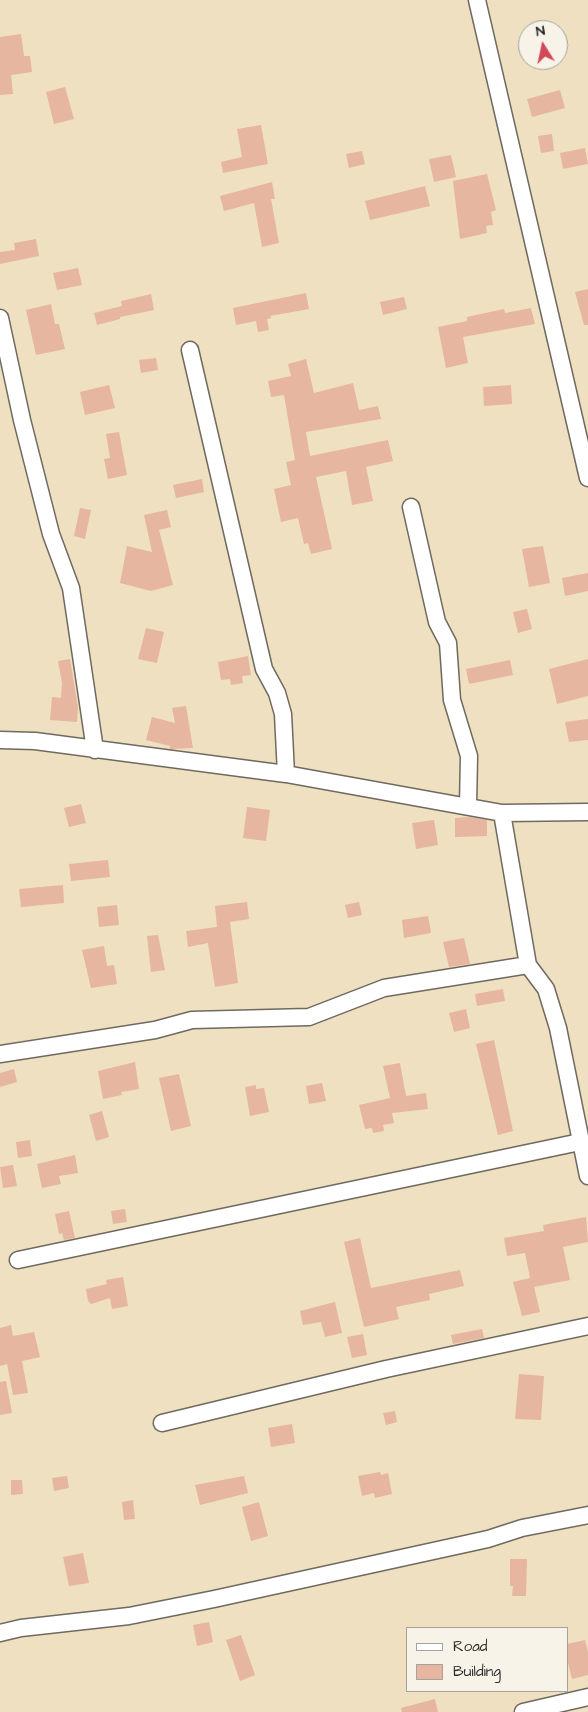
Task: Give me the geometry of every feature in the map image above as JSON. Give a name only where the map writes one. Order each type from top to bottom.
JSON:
[{"type":"street","points":[[477,0],[588,478]]},
{"type":"street","points":[[0,318],[22,420],[49,524],[71,588],[96,750]]},
{"type":"street","points":[[190,350],[264,669],[277,693],[283,714],[286,774]]},
{"type":"street","points":[[411,507],[436,622],[448,643],[452,700],[469,756],[468,806]]},
{"type":"street","points":[[0,740],[35,741],[286,774],[502,813],[588,812]]},
{"type":"street","points":[[502,813],[528,965],[546,989],[558,1028],[588,1176]]},
{"type":"street","points":[[0,1054],[155,1030],[192,1020],[309,1016],[384,988],[528,965]]},
{"type":"street","points":[[18,1260],[580,1142]]},
{"type":"street","points":[[162,1423],[386,1369],[588,1326]]},
{"type":"street","points":[[0,1633],[21,1628],[129,1616],[214,1599],[488,1539],[522,1528],[588,1514]]},
{"type":"street","points":[[523,1712],[588,1697]]},
{"type":"building","points":[[21,34],[24,56],[30,56],[32,72],[11,75],[13,94],[0,95],[0,37]]},
{"type":"building","points":[[65,87],[74,119],[54,124],[46,92]]},
{"type":"building","points":[[560,90],[565,108],[532,117],[527,99]]},
{"type":"building","points":[[261,125],[268,164],[223,173],[221,162],[242,157],[237,129]]},
{"type":"building","points":[[552,134],[554,151],[541,153],[538,136]]},
{"type":"building","points":[[585,148],[588,164],[563,169],[560,153]]},
{"type":"building","points":[[362,151],[365,164],[349,168],[346,154]]},
{"type":"building","points":[[451,155],[456,177],[434,182],[429,159]]},
{"type":"building","points":[[487,174],[496,210],[491,212],[493,225],[486,226],[487,233],[460,239],[453,181]]},
{"type":"building","points":[[272,182],[275,199],[271,199],[279,243],[262,247],[254,203],[224,211],[220,196]]},
{"type":"building","points":[[425,186],[430,206],[370,220],[365,201]]},
{"type":"building","points":[[36,239],[39,256],[0,264],[0,252],[15,250],[14,243]]},
{"type":"building","points":[[78,268],[82,285],[57,290],[53,273]]},
{"type":"building","points":[[588,289],[588,325],[584,325],[575,292]]},
{"type":"building","points":[[306,293],[309,309],[270,316],[271,318],[267,319],[269,330],[258,332],[256,321],[236,325],[233,308]]},
{"type":"building","points":[[151,294],[154,310],[120,317],[120,319],[97,325],[94,313],[122,306],[121,301]]},
{"type":"building","points":[[404,297],[407,309],[383,315],[380,302]]},
{"type":"building","points":[[51,304],[55,324],[59,324],[65,349],[36,355],[26,310]]},
{"type":"building","points":[[531,308],[535,324],[463,337],[468,363],[446,368],[438,327],[467,321],[467,317],[504,309],[505,313]]},
{"type":"building","points":[[156,358],[158,370],[141,373],[139,360]]},
{"type":"building","points":[[306,359],[314,393],[353,383],[359,410],[378,406],[381,419],[306,432],[310,456],[388,440],[393,461],[366,467],[373,501],[352,505],[346,471],[316,477],[332,549],[311,554],[308,543],[304,544],[298,518],[281,522],[274,489],[291,485],[286,462],[295,460],[284,395],[271,397],[268,381],[291,376],[288,364]]},
{"type":"building","points":[[109,385],[115,408],[85,415],[80,392]]},
{"type":"building","points":[[511,385],[512,404],[484,406],[483,387]]},
{"type":"building","points":[[119,432],[127,475],[108,479],[104,459],[110,458],[106,434]]},
{"type":"building","points":[[202,479],[204,492],[176,498],[173,485]]},
{"type":"building","points":[[80,508],[91,510],[85,539],[74,536]]},
{"type":"building","points":[[167,510],[171,527],[159,530],[173,585],[151,591],[120,583],[127,546],[152,552],[144,515]]},
{"type":"building","points":[[543,546],[550,583],[529,587],[522,549]]},
{"type":"building","points":[[588,573],[588,591],[565,596],[562,578]]},
{"type":"building","points":[[527,609],[532,629],[518,633],[513,612]]},
{"type":"building","points":[[146,628],[164,632],[157,663],[138,659]]},
{"type":"building","points":[[248,656],[251,675],[242,676],[243,683],[231,685],[230,679],[221,680],[218,662]]},
{"type":"building","points":[[70,659],[78,707],[77,722],[50,720],[52,697],[61,698],[62,683],[58,661]]},
{"type":"building","points":[[588,659],[588,696],[557,704],[549,669]]},
{"type":"building","points":[[510,660],[513,675],[469,684],[466,669]]},
{"type":"building","points":[[186,706],[193,748],[170,749],[170,746],[146,740],[152,717],[175,723],[172,708]]},
{"type":"building","points":[[588,719],[588,740],[569,742],[565,722]]},
{"type":"building","points":[[81,804],[86,823],[69,827],[64,808]]},
{"type":"building","points":[[247,807],[270,810],[266,841],[243,838]]},
{"type":"building","points":[[470,817],[487,820],[487,836],[455,837],[455,818]]},
{"type":"building","points":[[434,820],[438,845],[416,849],[412,823]]},
{"type":"building","points":[[108,860],[110,877],[71,881],[69,864]]},
{"type":"building","points":[[63,885],[64,903],[21,907],[19,889]]},
{"type":"building","points":[[247,902],[249,919],[230,922],[238,983],[215,987],[208,943],[188,947],[186,931],[217,927],[215,906]]},
{"type":"building","points":[[359,902],[362,915],[348,918],[345,905]]},
{"type":"building","points":[[117,905],[119,925],[99,927],[97,907]]},
{"type":"building","points":[[428,916],[431,933],[404,938],[402,920]]},
{"type":"building","points":[[158,935],[165,970],[151,972],[147,936]]},
{"type":"building","points":[[464,938],[470,964],[449,967],[443,942]]},
{"type":"building","points":[[104,946],[107,966],[114,965],[117,984],[91,988],[82,950]]},
{"type":"building","points":[[503,989],[505,1001],[477,1006],[475,994]]},
{"type":"building","points":[[466,1009],[470,1028],[454,1032],[449,1013]]},
{"type":"building","points":[[494,1040],[513,1131],[498,1135],[476,1044]]},
{"type":"building","points":[[135,1062],[139,1089],[121,1092],[122,1095],[103,1099],[98,1071]]},
{"type":"building","points":[[400,1063],[406,1096],[426,1093],[428,1109],[392,1113],[394,1123],[383,1125],[384,1131],[373,1133],[372,1128],[365,1129],[359,1105],[390,1098],[383,1066]]},
{"type":"building","points":[[14,1069],[17,1082],[0,1087],[0,1073]]},
{"type":"building","points":[[179,1074],[191,1126],[171,1131],[159,1078]]},
{"type":"building","points":[[322,1083],[326,1101],[309,1104],[306,1086]]},
{"type":"building","points":[[256,1085],[256,1089],[264,1088],[269,1112],[250,1116],[245,1087]]},
{"type":"building","points":[[102,1111],[109,1137],[96,1141],[89,1115]]},
{"type":"building","points":[[30,1140],[32,1156],[18,1158],[16,1142]]},
{"type":"building","points":[[75,1155],[78,1173],[59,1176],[61,1184],[42,1188],[37,1164]]},
{"type":"building","points":[[13,1165],[17,1186],[3,1188],[0,1167]]},
{"type":"building","points":[[125,1209],[127,1222],[113,1224],[111,1211]]},
{"type":"building","points":[[69,1211],[75,1238],[64,1240],[62,1233],[59,1234],[55,1214]]},
{"type":"building","points":[[586,1217],[588,1242],[563,1247],[570,1280],[534,1287],[540,1312],[522,1316],[513,1282],[530,1278],[525,1253],[507,1256],[504,1238],[544,1231],[543,1225]]},
{"type":"building","points":[[360,1238],[371,1288],[460,1270],[464,1286],[429,1294],[430,1300],[396,1307],[399,1319],[364,1327],[344,1242]]},
{"type":"building","points":[[123,1277],[128,1306],[112,1309],[110,1298],[91,1304],[88,1301],[86,1289],[107,1284],[106,1280]]},
{"type":"building","points":[[335,1302],[342,1333],[325,1337],[321,1322],[303,1325],[300,1311]]},
{"type":"building","points":[[11,1325],[13,1336],[34,1332],[40,1357],[22,1361],[28,1393],[13,1395],[7,1364],[0,1366],[0,1328]]},
{"type":"building","points":[[482,1329],[484,1338],[453,1344],[451,1335]]},
{"type":"building","points":[[363,1334],[367,1355],[352,1358],[347,1337]]},
{"type":"building","points":[[519,1374],[544,1376],[541,1420],[515,1419]]},
{"type":"building","points":[[6,1381],[12,1413],[0,1415],[0,1382]]},
{"type":"building","points":[[395,1411],[397,1422],[386,1425],[383,1413]]},
{"type":"building","points":[[292,1424],[295,1443],[271,1447],[268,1428]]},
{"type":"building","points":[[380,1472],[381,1475],[388,1473],[392,1494],[375,1498],[374,1493],[362,1496],[358,1476]]},
{"type":"building","points":[[67,1476],[69,1488],[54,1491],[52,1478]]},
{"type":"building","points":[[244,1476],[248,1493],[200,1505],[195,1485]]},
{"type":"building","points":[[11,1480],[22,1480],[23,1494],[11,1495]]},
{"type":"building","points":[[133,1500],[135,1519],[124,1520],[122,1502]]},
{"type":"building","points":[[259,1502],[268,1536],[251,1541],[242,1507]]},
{"type":"building","points":[[83,1553],[89,1583],[69,1586],[63,1557]]},
{"type":"building","points":[[510,1559],[527,1559],[526,1596],[512,1596],[513,1586],[510,1586]]},
{"type":"building","points":[[209,1622],[213,1642],[197,1646],[193,1625]]},
{"type":"building","points":[[241,1635],[255,1675],[240,1681],[226,1640]]},
{"type":"building","points":[[585,1640],[588,1652],[588,1675],[572,1679],[568,1663],[568,1644]]},
{"type":"building","points":[[435,1699],[438,1712],[402,1712],[401,1708]]}]
